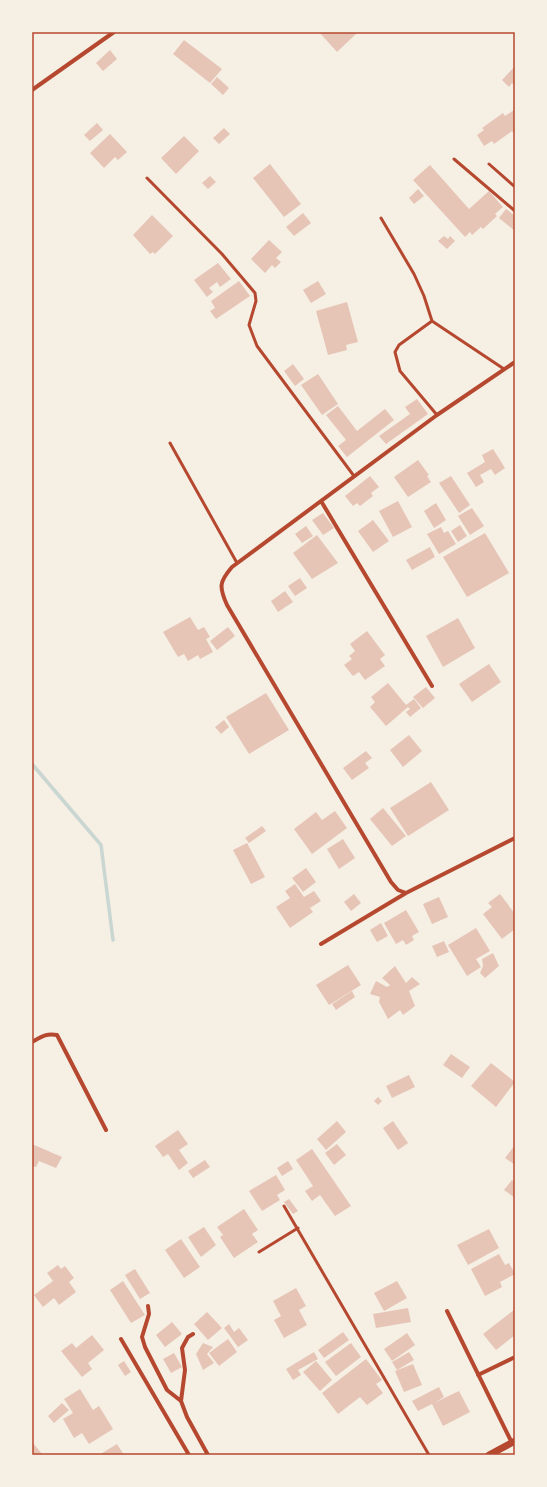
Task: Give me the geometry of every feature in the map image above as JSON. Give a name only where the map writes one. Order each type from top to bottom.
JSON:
[{"type":"street","points":[[32,90],[114,32]]},
{"type":"street","points":[[406,893],[398,890],[391,882],[227,605],[221,591],[221,582],[225,575],[237,563],[437,415],[515,362]]},
{"type":"street","points":[[321,501],[432,686]]},
{"type":"street","points":[[321,944],[406,893],[515,838]]},
{"type":"street","points":[[32,1042],[44,1035],[57,1035],[106,1130]]},
{"type":"street","points":[[148,1306],[149,1314],[142,1337],[145,1347],[167,1390],[181,1401]]},
{"type":"street","points":[[447,1311],[513,1442],[489,1455]]},
{"type":"street","points":[[192,1334],[183,1344],[182,1348],[185,1370],[181,1401],[187,1417],[208,1455]]},
{"type":"street","points":[[121,1339],[189,1455]]},
{"type":"street","points":[[478,1375],[515,1357]]},
{"type":"lane","points":[[454,159],[515,211]]},
{"type":"lane","points":[[489,164],[515,187]]},
{"type":"lane","points":[[147,178],[222,254],[256,293],[256,301],[249,325],[257,346],[354,476]]},
{"type":"lane","points":[[381,218],[414,274],[424,296],[432,321],[504,369]]},
{"type":"lane","points":[[432,321],[399,345],[395,352],[400,371],[437,415]]},
{"type":"lane","points":[[170,443],[237,563]]},
{"type":"lane","points":[[284,1206],[429,1455]]},
{"type":"lane","points":[[259,1252],[298,1228]]},
{"type":"building","points":[[319,32],[358,32],[337,52]]},
{"type":"building","points":[[184,40],[222,69],[210,83],[173,54]]},
{"type":"building","points":[[110,50],[117,59],[103,71],[96,63]]},
{"type":"building","points":[[515,66],[515,86],[512,83],[509,87],[502,80]]},
{"type":"building","points":[[217,77],[229,88],[223,95],[211,84]]},
{"type":"building","points":[[514,110],[515,135],[512,131],[494,144],[492,141],[484,146],[477,135],[484,130],[482,128],[503,113],[505,116]]},
{"type":"building","points":[[97,123],[103,130],[90,141],[84,135]]},
{"type":"building","points":[[224,128],[230,134],[219,144],[213,138]]},
{"type":"building","points":[[110,134],[127,152],[118,160],[115,157],[104,168],[90,153]]},
{"type":"building","points":[[184,136],[199,151],[176,174],[161,158]]},
{"type":"building","points":[[270,164],[301,204],[284,217],[253,178]]},
{"type":"building","points":[[430,165],[469,209],[489,191],[503,207],[495,214],[497,216],[483,229],[481,227],[472,235],[470,232],[465,237],[413,180]]},
{"type":"building","points":[[210,176],[216,182],[208,189],[202,183]]},
{"type":"building","points":[[418,189],[424,196],[414,204],[409,198]]},
{"type":"building","points":[[506,209],[515,216],[515,231],[499,218]]},
{"type":"building","points":[[303,213],[311,223],[294,236],[286,227]]},
{"type":"building","points":[[152,215],[173,236],[155,254],[153,252],[150,254],[133,235]]},
{"type":"building","points":[[444,236],[448,239],[450,236],[455,241],[447,249],[438,241]]},
{"type":"building","points":[[269,240],[282,252],[276,258],[281,262],[275,268],[272,265],[265,273],[251,259]]},
{"type":"building","points":[[218,263],[231,279],[220,287],[217,282],[209,288],[213,292],[207,297],[194,280]]},
{"type":"building","points":[[239,281],[250,296],[216,319],[210,311],[215,308],[211,301]]},
{"type":"building","points":[[318,281],[326,294],[311,303],[303,290]]},
{"type":"building","points":[[347,302],[358,342],[346,345],[347,350],[328,355],[316,311]]},
{"type":"building","points":[[293,364],[304,379],[295,386],[284,371]]},
{"type":"building","points":[[318,374],[338,404],[322,415],[301,385]]},
{"type":"building","points":[[417,399],[428,414],[386,444],[379,436],[410,414],[405,407]]},
{"type":"building","points":[[338,406],[357,431],[385,409],[394,420],[347,457],[338,446],[346,440],[326,415]]},
{"type":"building","points":[[493,449],[505,468],[495,475],[491,469],[480,475],[484,482],[476,487],[467,473],[485,462],[482,455]]},
{"type":"building","points":[[418,460],[429,475],[427,476],[431,482],[408,497],[394,477]]},
{"type":"building","points":[[370,476],[379,487],[371,493],[373,496],[360,506],[357,503],[353,506],[345,496]]},
{"type":"building","points":[[451,476],[470,505],[459,513],[439,483]]},
{"type":"building","points":[[398,501],[412,527],[393,537],[379,511]]},
{"type":"building","points":[[436,503],[446,520],[434,528],[424,511]]},
{"type":"building","points":[[472,508],[484,526],[470,535],[458,516]]},
{"type":"building","points":[[323,513],[334,528],[323,535],[312,520]]},
{"type":"building","points":[[373,520],[389,541],[373,552],[358,531]]},
{"type":"building","points":[[460,525],[467,536],[458,542],[451,531]]},
{"type":"building","points":[[306,526],[313,536],[302,543],[295,534]]},
{"type":"building","points":[[441,527],[444,533],[448,531],[456,544],[439,554],[427,534]]},
{"type":"building","points":[[485,533],[509,573],[467,597],[443,557]]},
{"type":"building","points":[[317,535],[338,563],[312,579],[293,553]]},
{"type":"building","points":[[430,547],[435,557],[412,570],[406,560]]},
{"type":"building","points":[[300,578],[307,588],[295,596],[288,586]]},
{"type":"building","points":[[285,591],[293,602],[278,612],[271,601]]},
{"type":"building","points":[[190,617],[198,630],[204,627],[210,637],[206,639],[213,652],[200,659],[198,655],[188,661],[184,654],[178,657],[163,632]]},
{"type":"building","points":[[458,618],[475,648],[443,667],[426,636]]},
{"type":"building","points":[[228,627],[235,636],[217,650],[210,641]]},
{"type":"building","points":[[367,631],[385,655],[380,659],[385,666],[365,680],[359,672],[353,676],[344,665],[352,659],[349,656],[355,651],[350,644]]},
{"type":"building","points":[[489,664],[501,682],[472,702],[459,684]]},
{"type":"building","points":[[388,683],[406,705],[414,699],[421,708],[410,717],[406,712],[410,709],[408,707],[386,726],[370,707],[375,702],[371,697]]},
{"type":"building","points":[[426,687],[435,698],[423,708],[413,697]]},
{"type":"building","points":[[266,693],[289,730],[249,754],[226,717]]},
{"type":"building","points":[[224,720],[229,727],[221,734],[215,727]]},
{"type":"building","points":[[409,735],[422,751],[403,767],[390,750]]},
{"type":"building","points":[[366,751],[372,758],[365,763],[369,768],[352,780],[343,768]]},
{"type":"building","points":[[431,782],[449,810],[408,836],[390,808]]},
{"type":"building","points":[[383,808],[406,836],[392,846],[370,819]]},
{"type":"building","points":[[335,811],[347,828],[312,854],[294,829],[316,812],[322,820]]},
{"type":"building","points":[[262,826],[266,831],[249,843],[245,838]]},
{"type":"building","points":[[343,839],[355,858],[339,869],[327,849]]},
{"type":"building","points":[[247,843],[265,877],[251,884],[233,850]]},
{"type":"building","points":[[306,868],[316,882],[303,892],[292,878]]},
{"type":"building","points":[[295,884],[304,897],[314,891],[321,901],[310,908],[313,912],[290,928],[276,907],[290,898],[285,891]]},
{"type":"building","points":[[354,894],[361,903],[351,911],[344,902]]},
{"type":"building","points":[[500,894],[515,914],[515,929],[502,939],[483,914],[492,907],[488,903]]},
{"type":"building","points":[[439,897],[448,917],[432,924],[423,904]]},
{"type":"building","points":[[406,910],[419,932],[412,936],[414,940],[406,945],[403,940],[396,944],[384,923]]},
{"type":"building","points":[[381,923],[388,936],[377,942],[370,930]]},
{"type":"building","points":[[476,928],[490,951],[476,959],[481,967],[467,976],[448,945]]},
{"type":"building","points":[[444,941],[449,952],[437,957],[432,946]]},
{"type":"building","points":[[493,953],[499,966],[485,978],[480,973],[483,966],[482,959]]},
{"type":"building","points":[[348,965],[361,985],[329,1005],[316,985]]},
{"type":"building","points":[[395,966],[406,983],[412,977],[420,984],[409,991],[415,1006],[403,1015],[400,1010],[388,1019],[379,1002],[380,997],[370,994],[376,981],[387,987],[390,985],[382,978]]},
{"type":"building","points":[[352,991],[355,997],[336,1010],[332,1004]]},
{"type":"building","points":[[451,1054],[470,1067],[462,1078],[443,1065]]},
{"type":"building","points":[[491,1063],[515,1082],[496,1107],[471,1086]]},
{"type":"building","points":[[409,1075],[415,1087],[392,1098],[386,1086]]},
{"type":"building","points":[[378,1097],[382,1101],[378,1105],[374,1101]]},
{"type":"building","points":[[337,1121],[346,1132],[326,1150],[317,1139]]},
{"type":"building","points":[[393,1121],[408,1143],[398,1150],[383,1128]]},
{"type":"building","points":[[178,1130],[188,1144],[179,1150],[188,1163],[179,1170],[168,1154],[163,1157],[155,1146]]},
{"type":"building","points":[[32,1144],[62,1157],[56,1168],[39,1161],[36,1167],[32,1166]]},
{"type":"building","points":[[337,1144],[346,1155],[334,1165],[325,1153]]},
{"type":"building","points":[[515,1145],[515,1165],[505,1158]]},
{"type":"building","points":[[312,1149],[351,1206],[335,1216],[320,1195],[312,1201],[305,1191],[313,1186],[296,1160]]},
{"type":"building","points":[[205,1160],[210,1167],[193,1178],[188,1171]]},
{"type":"building","points":[[288,1161],[293,1169],[282,1176],[277,1168]]},
{"type":"building","points":[[276,1175],[285,1190],[277,1195],[280,1200],[262,1211],[249,1191]]},
{"type":"building","points":[[512,1180],[515,1182],[515,1198],[504,1190]]},
{"type":"building","points":[[289,1199],[298,1211],[293,1214],[284,1202]]},
{"type":"building","points":[[244,1209],[258,1230],[252,1234],[258,1242],[234,1258],[220,1237],[223,1235],[217,1227]]},
{"type":"building","points":[[204,1227],[216,1245],[201,1257],[188,1237]]},
{"type":"building","points":[[489,1229],[499,1248],[468,1265],[457,1245]]},
{"type":"building","points":[[181,1239],[200,1267],[184,1278],[165,1250]]},
{"type":"building","points":[[499,1254],[505,1265],[509,1263],[515,1274],[500,1282],[502,1287],[485,1296],[471,1269]]},
{"type":"building","points":[[58,1265],[61,1269],[65,1266],[74,1278],[69,1282],[76,1292],[59,1305],[54,1298],[43,1307],[34,1295],[53,1281],[47,1273]]},
{"type":"building","points":[[135,1269],[150,1293],[140,1299],[125,1275]]},
{"type":"building","points":[[123,1281],[145,1315],[131,1323],[110,1290]]},
{"type":"building","points":[[397,1281],[407,1298],[384,1311],[374,1293]]},
{"type":"building","points":[[296,1288],[306,1306],[299,1310],[307,1325],[284,1338],[274,1320],[281,1316],[273,1301]]},
{"type":"building","points":[[408,1308],[411,1322],[376,1328],[373,1314]]},
{"type":"building","points":[[515,1309],[515,1335],[496,1350],[483,1334]]},
{"type":"building","points":[[207,1312],[222,1328],[208,1340],[194,1324]]},
{"type":"building","points":[[172,1322],[182,1334],[165,1347],[156,1335]]},
{"type":"building","points":[[229,1324],[234,1332],[239,1328],[248,1340],[238,1347],[224,1328]]},
{"type":"building","points":[[343,1332],[349,1340],[324,1358],[318,1350]]},
{"type":"building","points":[[407,1333],[415,1345],[392,1361],[384,1349]]},
{"type":"building","points":[[92,1335],[104,1350],[88,1363],[92,1369],[82,1377],[61,1351],[72,1343],[76,1348]]},
{"type":"building","points":[[228,1339],[237,1352],[219,1366],[209,1353]]},
{"type":"building","points":[[203,1343],[213,1347],[207,1354],[214,1363],[203,1370],[196,1354]]},
{"type":"building","points":[[351,1343],[361,1357],[336,1376],[325,1362]]},
{"type":"building","points":[[314,1352],[318,1359],[298,1370],[301,1375],[293,1380],[286,1369]]},
{"type":"building","points":[[409,1352],[414,1360],[397,1370],[392,1362]]},
{"type":"building","points":[[174,1353],[182,1367],[171,1373],[163,1359]]},
{"type":"building","points":[[366,1359],[382,1380],[376,1384],[383,1393],[367,1405],[360,1397],[338,1414],[322,1393]]},
{"type":"building","points":[[124,1361],[131,1372],[125,1376],[118,1365]]},
{"type":"building","points":[[316,1361],[332,1380],[320,1391],[303,1372]]},
{"type":"building","points":[[413,1364],[422,1385],[404,1392],[395,1371]]},
{"type":"building","points":[[439,1387],[444,1397],[434,1403],[459,1391],[470,1412],[443,1426],[432,1404],[418,1411],[412,1401]]},
{"type":"building","points":[[80,1389],[93,1410],[99,1406],[113,1429],[89,1444],[82,1433],[74,1438],[63,1419],[73,1413],[64,1399]]},
{"type":"building","points":[[62,1403],[69,1410],[54,1423],[48,1416]]},
{"type":"building","points":[[32,1442],[43,1455],[32,1455]]},
{"type":"building","points":[[117,1444],[124,1455],[99,1455]]},
{"type":"waterway","points":[[32,764],[101,845],[113,940]]}]
